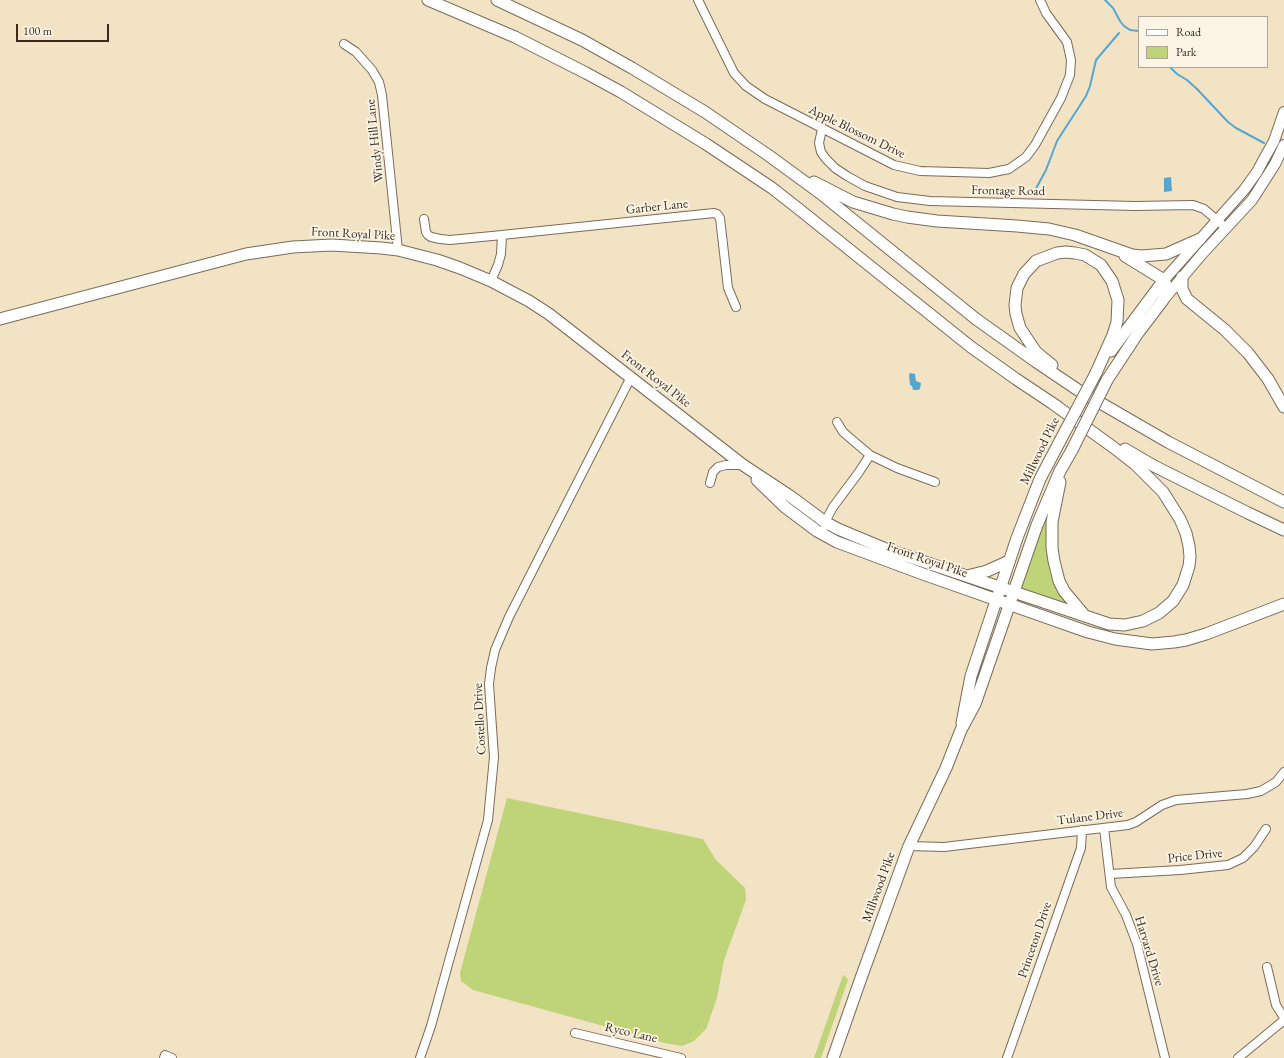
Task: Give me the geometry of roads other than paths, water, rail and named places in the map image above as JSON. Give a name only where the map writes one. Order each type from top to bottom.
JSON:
[{"type":"highway","points":[[428,0],[515,38],[586,73],[622,92],[706,144],[772,188],[971,347],[1052,403],[1154,466],[1284,530]]},
{"type":"highway","points":[[497,0],[582,40],[705,112],[768,154],[837,206],[1006,342],[1078,390],[1168,442],[1284,502]]},
{"type":"highway","points":[[768,154],[839,195],[879,211],[907,218],[1017,226],[1050,230],[1074,235],[1132,255],[1155,256],[1166,254],[1200,239]]},
{"type":"highway","name":"Front Royal Pike","points":[[0,319],[219,261],[269,250],[298,246],[332,245],[398,250],[437,260],[491,281],[529,301],[549,314],[743,465],[790,496],[825,522],[868,543],[1086,617],[1109,624],[1125,625],[1144,621],[1159,613],[1173,601],[1183,585],[1189,566],[1189,546],[1186,532],[1180,519],[1163,492],[1151,479],[1127,457],[1052,403]]},
{"type":"highway","points":[[1107,247],[1164,280],[1167,288],[1163,300]]},
{"type":"highway","points":[[1078,390],[1070,380],[1036,352],[1025,336],[1018,322],[1015,305],[1017,288],[1024,274],[1036,261],[1041,258],[1066,252],[1085,255],[1101,265],[1112,281],[1118,300],[1116,322],[1113,335],[1096,373]]},
{"type":"highway","points":[[1182,277],[1181,284],[1187,299],[1225,330],[1248,353],[1268,379],[1284,408]]},
{"type":"highway","name":"Millwood Pike","points":[[961,730],[971,676],[1030,503],[1060,441],[1096,373],[1125,331],[1164,280]]},
{"type":"highway","name":"Millwood Pike","points":[[833,1058],[860,978],[909,846],[946,768],[961,730],[974,708],[1037,525],[1065,461],[1107,380],[1138,333],[1163,300]]},
{"type":"highway","points":[[1065,461],[1052,522],[1052,548],[1056,570],[1064,591],[1086,617]]},
{"type":"highway","name":"Front Royal Pike","points":[[743,465],[785,507],[824,535],[856,550],[1088,632],[1115,639],[1152,644],[1195,638],[1284,604]]},
{"type":"highway","points":[[965,576],[987,571],[1009,561]]},
{"type":"main road","name":"Millwood Pike","points":[[1164,280],[1232,205],[1257,172],[1274,141],[1284,112]]},
{"type":"main road","name":"Millwood Pike","points":[[1163,300],[1252,200],[1275,164],[1284,145]]},
{"type":"street","name":"Apple Blossom Drive","points":[[698,0],[729,65],[740,81],[765,99],[885,161],[908,169],[920,171],[989,173],[1003,171],[1015,166],[1026,157],[1035,145],[1061,98],[1068,80],[1071,69],[1071,53],[1067,42],[1046,13],[1040,0]]},
{"type":"street","name":"Windy Hill Lane","points":[[344,44],[356,52],[372,70],[379,82],[382,95],[398,250]]},
{"type":"street","name":"Frontage Road","points":[[822,129],[819,139],[820,148],[822,154],[830,164],[865,186],[897,196],[930,201],[1135,206],[1193,205],[1204,209],[1226,228]]},
{"type":"street","name":"Garber Lane","points":[[424,219],[426,232],[431,237],[450,240],[717,214],[720,218],[728,288],[736,308]]},
{"type":"street","points":[[491,281],[501,254],[502,235]]},
{"type":"street","name":"Costello Drive","points":[[420,1058],[431,1026],[488,820],[494,757],[489,679],[495,650],[509,617],[631,377]]},
{"type":"street","points":[[837,422],[843,432],[870,455],[897,468],[935,482]]},
{"type":"street","points":[[824,535],[825,522],[833,507],[870,455]]},
{"type":"street","points":[[710,483],[713,472],[718,467],[726,465],[743,465]]},
{"type":"street","name":"Tulane Drive","points":[[909,846],[944,847],[1128,825],[1176,800],[1247,794],[1261,791],[1276,782],[1284,772]]},
{"type":"street","name":"Harvard Drive","points":[[1104,828],[1111,887],[1126,915],[1137,944],[1165,1058]]},
{"type":"street","name":"Price Drive","points":[[1110,874],[1180,870],[1228,865],[1243,858],[1254,847],[1266,829]]},
{"type":"street","name":"Princeton Drive","points":[[1007,1058],[1081,848],[1082,830]]},
{"type":"street","points":[[1238,1058],[1284,1019],[1276,1005],[1267,967]]},
{"type":"street","name":"Ryco Lane","points":[[575,1034],[681,1058]]},
{"type":"water","points":[[1171,177],[1172,191],[1164,192],[1164,178]]},
{"type":"water","points":[[910,373],[915,374],[916,381],[921,383],[920,389],[913,390],[912,386],[910,385]]},
{"type":"waterway","points":[[1105,0],[1113,8],[1124,26],[1130,30],[1138,31]]},
{"type":"waterway","points":[[1033,194],[1046,170],[1057,141],[1086,96],[1096,60],[1119,33]]},
{"type":"waterway","points":[[1171,68],[1197,89],[1228,122],[1264,143]]}]
